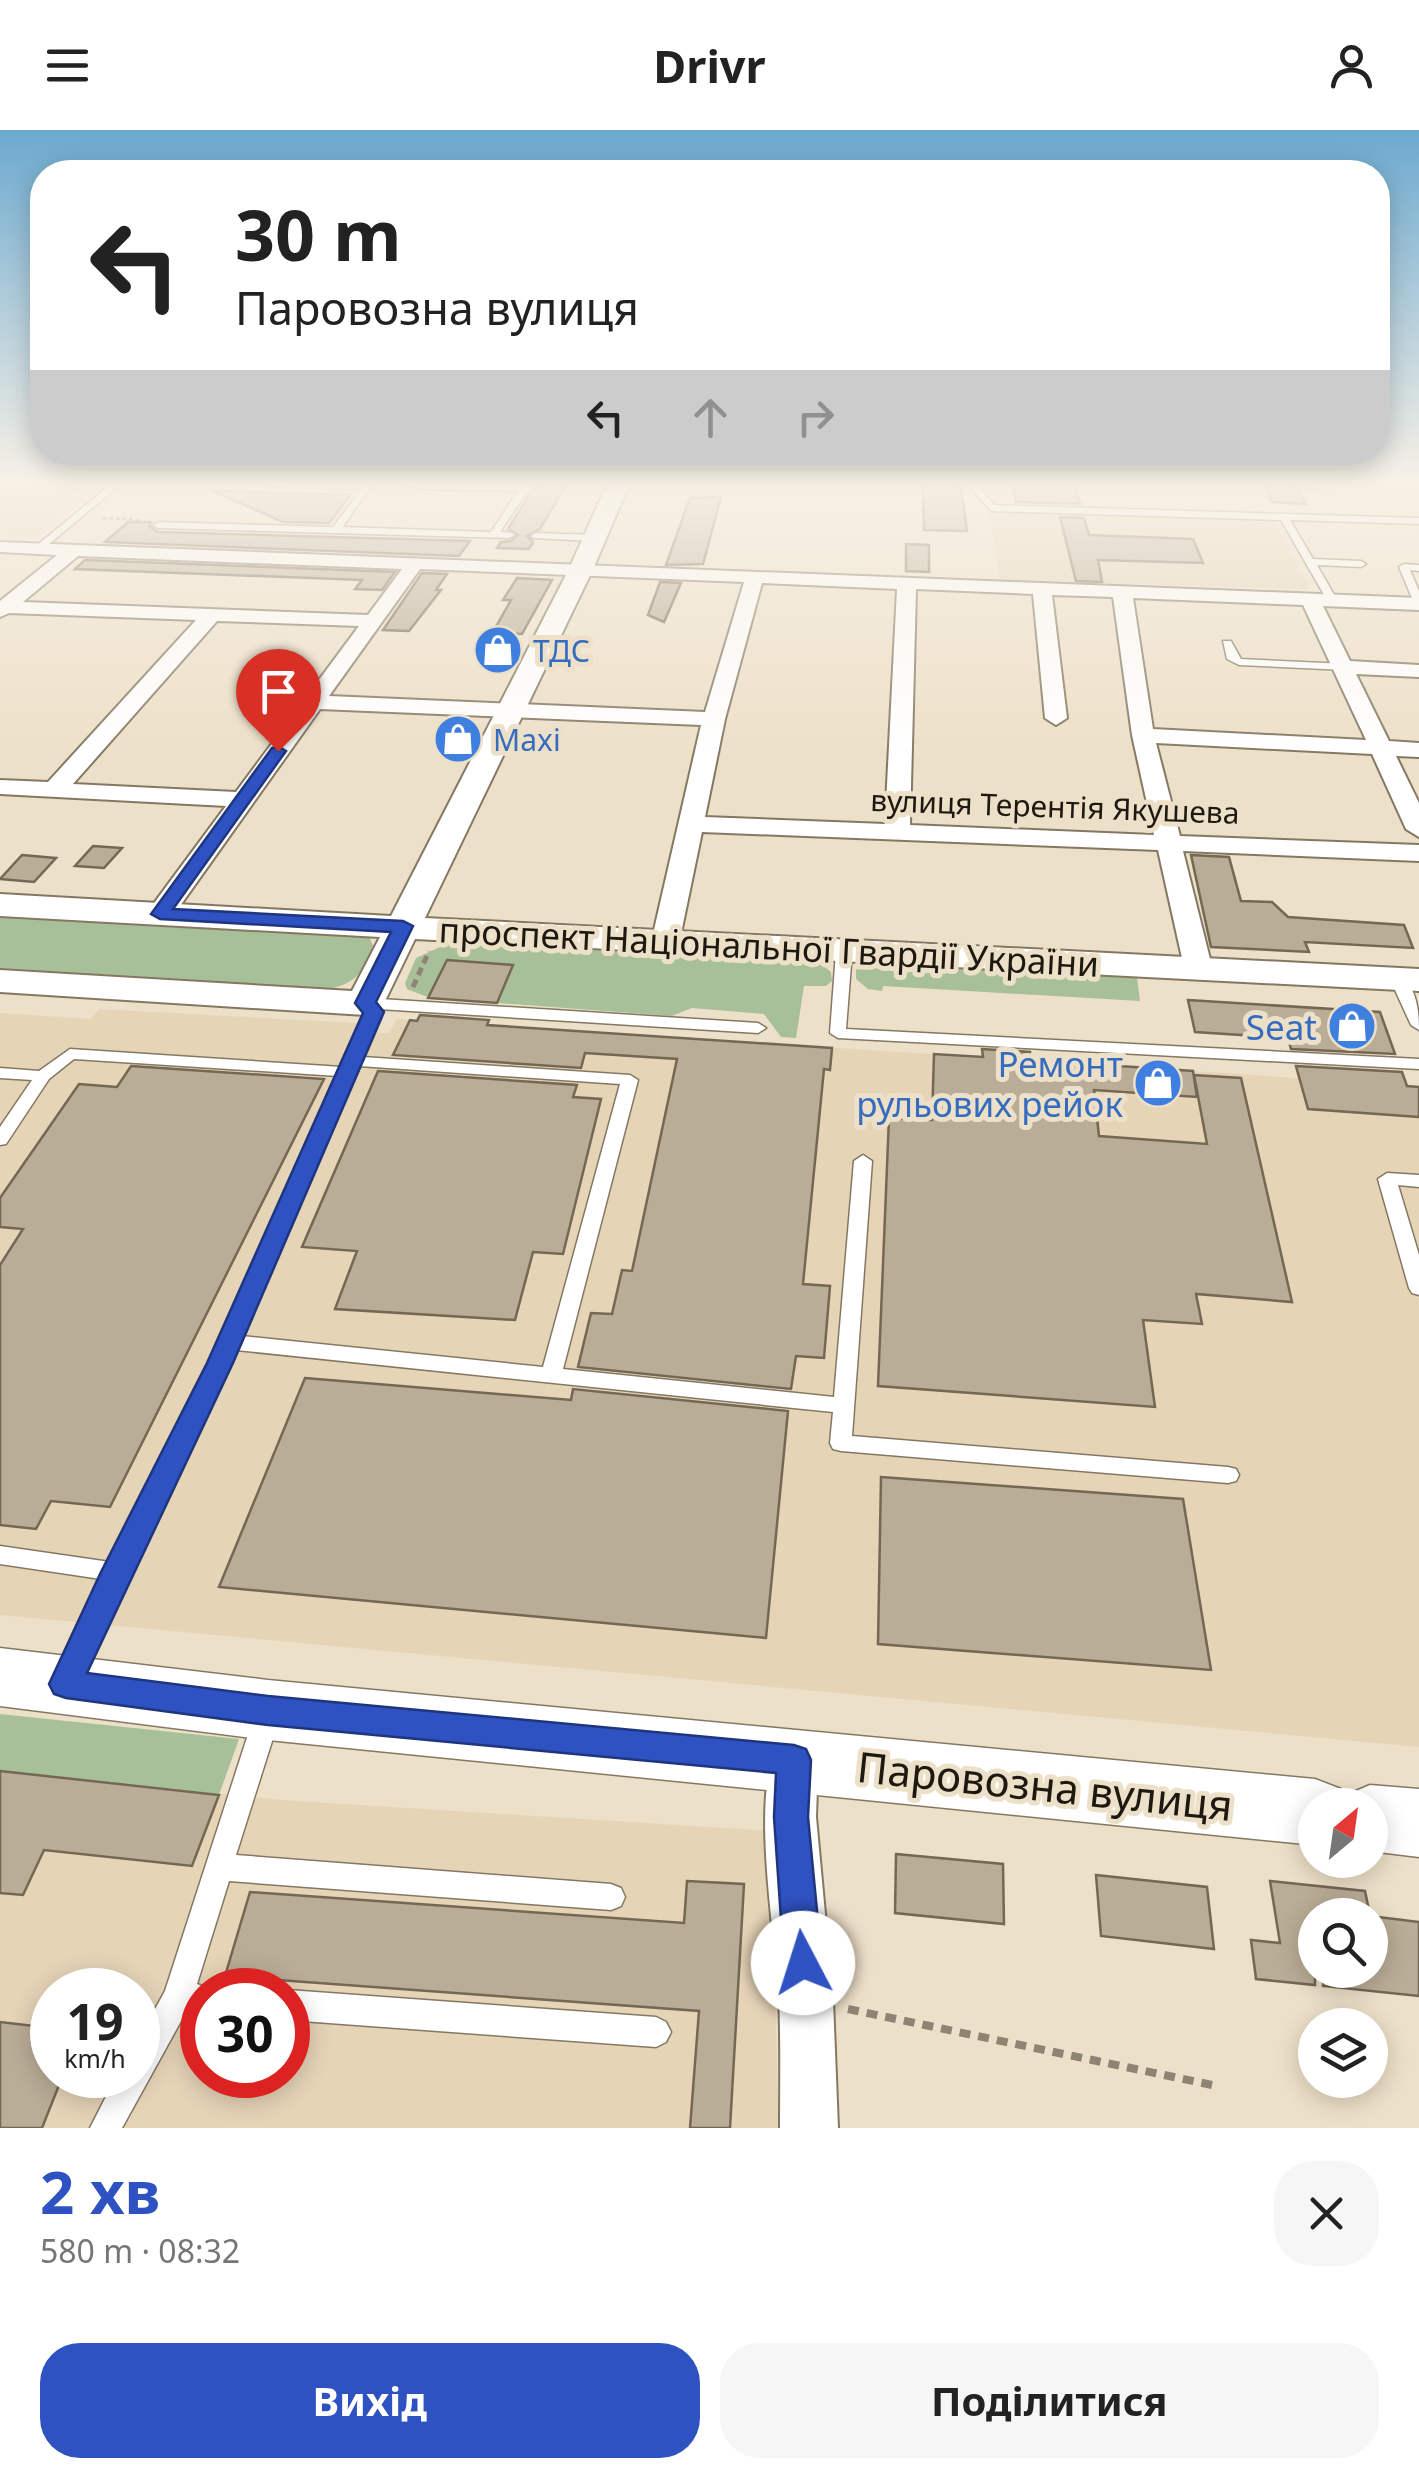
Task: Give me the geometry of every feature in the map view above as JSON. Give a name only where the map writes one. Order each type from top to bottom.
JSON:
[{"type":"main road","name":"Паровозна вулиця","points":[[33,1681],[268,1710],[1298,1810]]},
{"type":"main road","points":[[1388,1819],[1419,1822]]},
{"type":"street","points":[[2,608],[48,571]]},
{"type":"street","points":[[160,914],[409,571]]},
{"type":"street","points":[[0,981],[365,1003],[421,928],[512,710],[581,571]]},
{"type":"street","points":[[637,571],[1419,603]]},
{"type":"street","points":[[665,943],[714,719],[755,576]]},
{"type":"street","points":[[897,834],[907,582]]},
{"type":"street","points":[[1042,588],[1056,718]]},
{"type":"street","points":[[1122,591],[1143,735],[1198,967]]},
{"type":"street","points":[[1321,599],[1379,748],[1419,829]]},
{"type":"street","points":[[2,608],[373,621]]},
{"type":"street","points":[[54,790],[211,616]]},
{"type":"street","points":[[1346,668],[1419,671]]},
{"type":"street","points":[[313,702],[714,719]]},
{"type":"street","points":[[1143,735],[1419,750]]},
{"type":"street","points":[[0,787],[242,800]]},
{"type":"street","name":"вулиця Терентія Якушева","points":[[690,824],[1419,853]]},
{"type":"street","name":"проспект Національної Гвардії України","points":[[0,904],[665,943],[1409,979]]},
{"type":"street","points":[[794,1760],[791,1817],[806,2000],[809,2128]]},
{"type":"lane","points":[[1312,571],[1321,599]]},
{"type":"lane","points":[[1406,571],[1419,603]]},
{"type":"lane","points":[[1227,643],[1233,659],[1239,662],[1346,668]]},
{"type":"lane","points":[[844,952],[838,1033],[1419,1064]]},
{"type":"lane","points":[[1409,979],[1419,1025]]},
{"type":"lane","points":[[365,1003],[758,1028]]},
{"type":"lane","points":[[33,1681],[116,1572],[229,1342],[374,1012],[365,1003]]},
{"type":"lane","points":[[0,1140],[43,1076],[70,1054],[630,1080],[552,1376]]},
{"type":"lane","points":[[0,1072],[43,1076]]},
{"type":"lane","points":[[863,1161],[841,1443],[1228,1475]]},
{"type":"lane","points":[[1419,1182],[1387,1179],[1419,1288]]},
{"type":"lane","points":[[229,1342],[845,1406]]},
{"type":"lane","points":[[0,1555],[116,1572]]},
{"type":"lane","points":[[197,1968],[220,1866],[268,1710]]},
{"type":"lane","points":[[220,1866],[611,1897]]},
{"type":"lane","points":[[310,2007],[656,2032]]},
{"type":"lane","points":[[160,2039],[180,2012]]},
{"type":"lane","points":[[105,2128],[122,2098]]},
{"type":"path","points":[[405,1005],[421,928]]},
{"type":"path","points":[[806,2000],[1212,2085]]},
{"type":"shaded area","points":[[998,571],[1301,571],[1310,589],[999,580]]},
{"type":"shaded area","points":[[99,1009],[358,1023],[356,1032],[389,1033],[397,1019],[1419,1086],[1419,1747],[0,1615],[0,1013],[91,1019]]},
{"type":"shaded area","points":[[0,1771],[282,1800],[770,1831],[779,2128],[0,2128]]},
{"type":"green space","points":[[0,911],[359,932],[369,936],[375,951],[354,978],[321,990],[0,972]]},
{"type":"green space","points":[[453,941],[814,958],[831,972],[832,981],[826,986],[804,986],[796,1038],[781,1037],[764,1014],[692,1008],[672,1016],[430,998],[407,989],[405,983],[416,958]]},
{"type":"green space","points":[[873,962],[1137,977],[1140,1001],[883,986],[882,991],[868,989],[856,979],[856,970]]},
{"type":"green space","points":[[0,1714],[239,1739],[219,1795],[0,1771]]},
{"type":"building","points":[[133,571],[395,572],[382,590],[355,589],[362,580]]},
{"type":"building","points":[[1074,571],[1100,571],[1102,582],[1076,581]]},
{"type":"building","points":[[422,573],[447,574],[436,590],[441,590],[409,631],[383,630]]},
{"type":"building","points":[[517,578],[552,580],[522,634],[493,632],[511,600],[503,600]]},
{"type":"building","points":[[660,582],[681,583],[664,622],[648,615]]},
{"type":"building","points":[[93,846],[122,848],[104,868],[75,866]]},
{"type":"building","points":[[22,855],[56,858],[34,882],[0,879]]},
{"type":"building","points":[[1191,855],[1229,857],[1241,901],[1272,902],[1288,917],[1404,925],[1413,948],[1305,942],[1309,952],[1211,947]]},
{"type":"building","points":[[447,960],[513,965],[497,1003],[428,998]]},
{"type":"building","points":[[1188,1000],[1380,1012],[1395,1054],[1291,1049],[1288,1038],[1195,1032]]},
{"type":"building","points":[[420,1015],[489,1020],[487,1025],[832,1048],[830,1070],[824,1069],[803,1284],[830,1286],[824,1358],[796,1356],[791,1389],[578,1367],[591,1313],[612,1314],[622,1270],[632,1271],[677,1059],[585,1053],[581,1068],[393,1055],[410,1020],[417,1021]]},
{"type":"building","points":[[982,1049],[1030,1052],[1030,1060],[1193,1071],[1197,1097],[1094,1090],[1099,1136],[1207,1144],[1194,1075],[1241,1078],[1292,1302],[1196,1294],[1202,1324],[1143,1320],[1155,1407],[878,1386],[889,1118],[932,1120],[934,1054],[983,1057]]},
{"type":"building","points":[[131,1066],[324,1079],[110,1507],[51,1501],[36,1529],[0,1525],[0,1265],[23,1229],[0,1227],[0,1198],[79,1084],[117,1087]]},
{"type":"building","points":[[1296,1066],[1402,1072],[1407,1086],[1419,1087],[1419,1117],[1308,1109]]},
{"type":"building","points":[[378,1071],[577,1085],[573,1097],[601,1099],[563,1254],[533,1252],[515,1320],[335,1309],[357,1251],[302,1247]]},
{"type":"building","points":[[305,1378],[571,1400],[573,1389],[788,1411],[766,1638],[219,1587]]},
{"type":"building","points":[[881,1477],[1183,1499],[1211,1670],[878,1644]]},
{"type":"building","points":[[0,1771],[219,1795],[192,1866],[44,1850],[23,1895],[0,1893]]},
{"type":"building","points":[[896,1854],[1003,1864],[1004,1924],[895,1913]]},
{"type":"building","points":[[1096,1875],[1207,1887],[1214,1949],[1101,1936]]},
{"type":"building","points":[[687,1881],[744,1884],[730,2128],[690,2128],[699,2011],[310,1982],[310,1968],[227,1968],[250,1892],[684,1923]]},
{"type":"building","points":[[1270,1881],[1365,1891],[1366,1898],[1298,1898],[1298,1983],[1256,1979],[1251,1940],[1280,1943]]},
{"type":"building","points":[[1388,1918],[1419,1922],[1419,1996],[1342,1988],[1388,1988]]},
{"type":"building","points":[[0,2022],[30,2025],[30,2098],[54,2098],[42,2128],[0,2128]]},
{"type":"place","name":"ТДС","points":[[498,650]]},
{"type":"place","name":"Maxi","points":[[458,739]]},
{"type":"place","name":"Seat","points":[[1352,1026]]},
{"type":"place","name":"Ремонт рульових рейок","points":[[1158,1083]]},
{"type":"route","points":[[278,751],[160,914],[403,926],[365,1003],[374,1012],[220,1363],[116,1572],[66,1684],[268,1710],[794,1760],[791,1817],[803,1963]]}]
